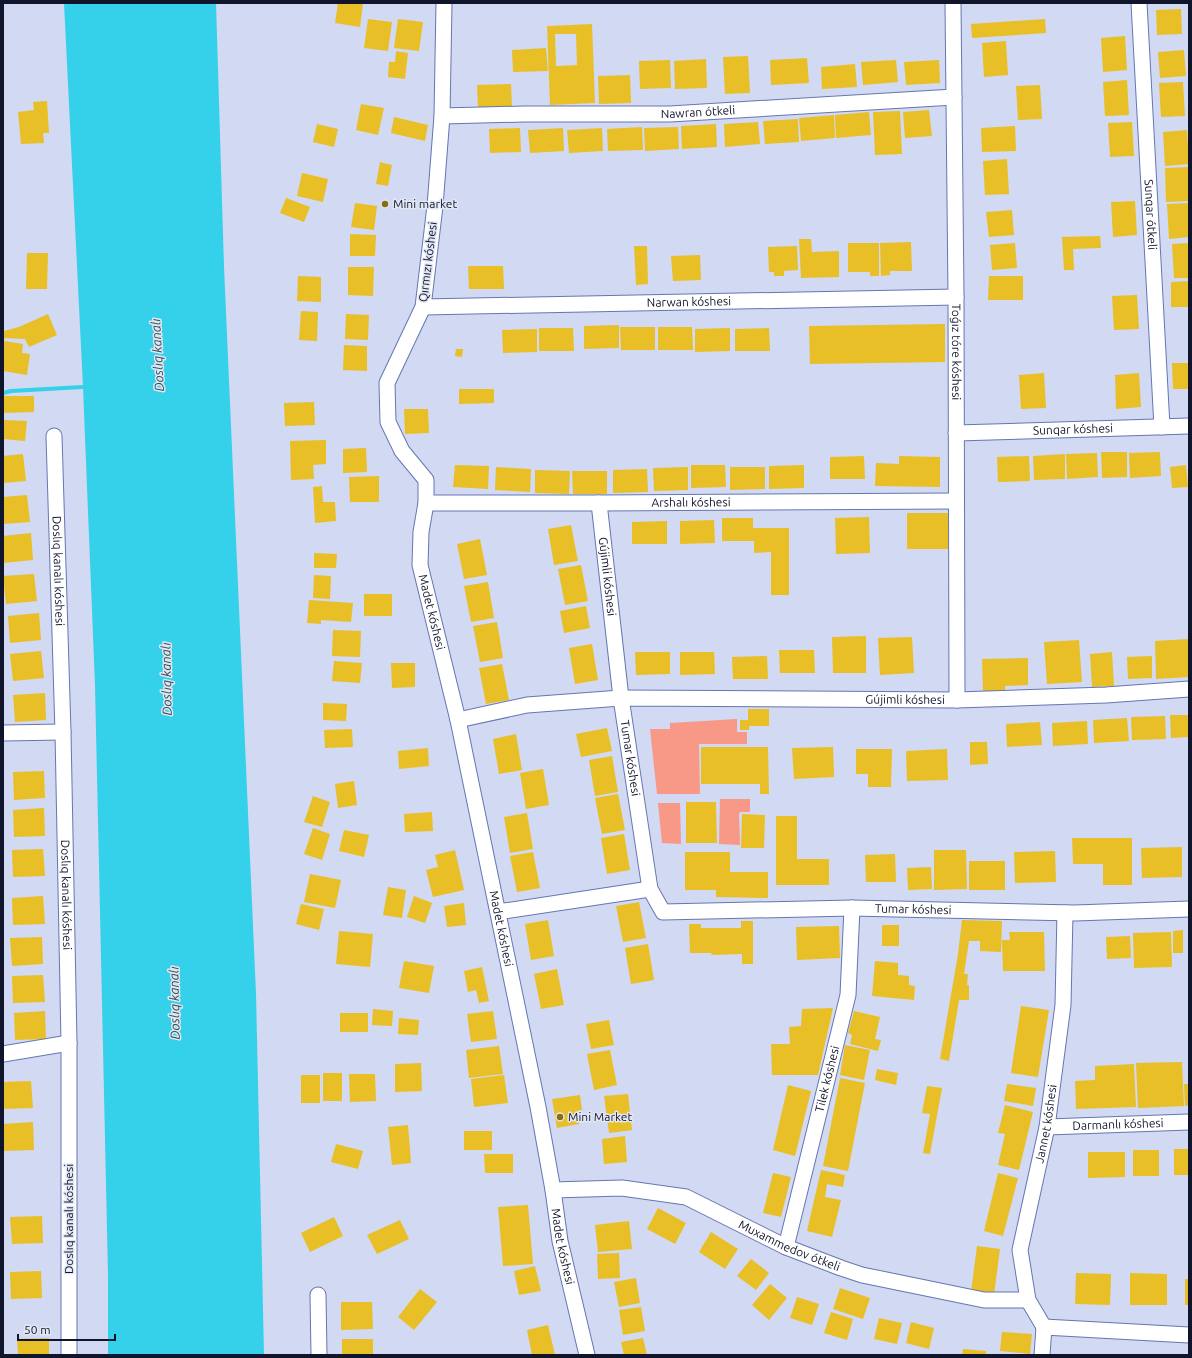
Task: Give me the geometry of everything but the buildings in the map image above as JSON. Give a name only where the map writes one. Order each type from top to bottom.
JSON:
[{"type":"street","name":"Qırmızı kóshesi","points":[[426,503],[426,480],[402,451],[388,422],[387,383],[422,307],[434,206],[442,116],[444,3]]},
{"type":"street","name":"Toǵız tóre kóshesi","points":[[953,3],[956,297],[957,700]]},
{"type":"street","name":"Sunqar ótkeli","points":[[1139,3],[1162,427]]},
{"type":"street","name":"Nawran ótkeli","points":[[442,116],[524,114],[670,114],[954,97]]},
{"type":"street","name":"Narwan kóshesi","points":[[422,307],[956,297]]},
{"type":"street","name":"Sunqar kóshesi","points":[[956,433],[1189,426]]},
{"type":"street","name":"Doslıq kanalı kóshesi","points":[[54,436],[63,732],[69,1043],[69,1355]]},
{"type":"street","name":"Arshalı kóshesi","points":[[426,503],[956,501]]},
{"type":"street","name":"Madet kóshesi","points":[[426,503],[421,532],[420,565],[458,720],[553,1190],[560,1241],[587,1355]]},
{"type":"street","name":"Gújimli kóshesi","points":[[599,503],[621,698]]},
{"type":"street","name":"Gújimli kóshesi","points":[[458,720],[527,705],[621,698],[957,700],[1106,696],[1189,689]]},
{"type":"street","name":"Tumar kóshesi","points":[[621,698],[650,889],[663,912],[852,908],[1064,913],[1189,909]]},
{"type":"street","points":[[3,733],[63,732]]},
{"type":"street","points":[[498,912],[650,889]]},
{"type":"street","name":"Tilek kóshesi","points":[[786,1247],[848,995],[852,908]]},
{"type":"street","name":"Jannet kóshesi","points":[[1044,1327],[1028,1300],[1020,1250],[1047,1127],[1063,1005],[1064,913]]},
{"type":"street","points":[[3,1054],[69,1043]]},
{"type":"street","name":"Darmanlı kóshesi","points":[[1047,1127],[1189,1122]]},
{"type":"street","name":"Muxammedov ótkeli","points":[[553,1190],[622,1188],[686,1197],[786,1247],[862,1275],[984,1300],[1028,1300]]},
{"type":"street","points":[[318,1295],[319,1355]]},
{"type":"street","points":[[1042,1355],[1044,1327],[1189,1335]]},
{"type":"shaded area","points":[[737,719],[737,732],[747,732],[747,744],[699,744],[700,794],[657,794],[650,729],[670,729],[670,723]]},
{"type":"shaded area","points":[[720,799],[750,799],[750,812],[740,812],[739,814],[740,845],[719,844]]},
{"type":"shaded area","points":[[658,803],[680,803],[681,844],[662,843]]},
{"type":"water","name":"Doslıq kanalı","points":[[64,3],[216,3],[224,267],[256,994],[264,1355],[108,1355],[108,1275],[95,685],[83,387]]},
{"type":"waterway","points":[[3,393],[11,391],[83,387]]},
{"type":"place","name":"Mini market","points":[[385,204]]},
{"type":"place","name":"Mini Market","points":[[560,1117]]}]
